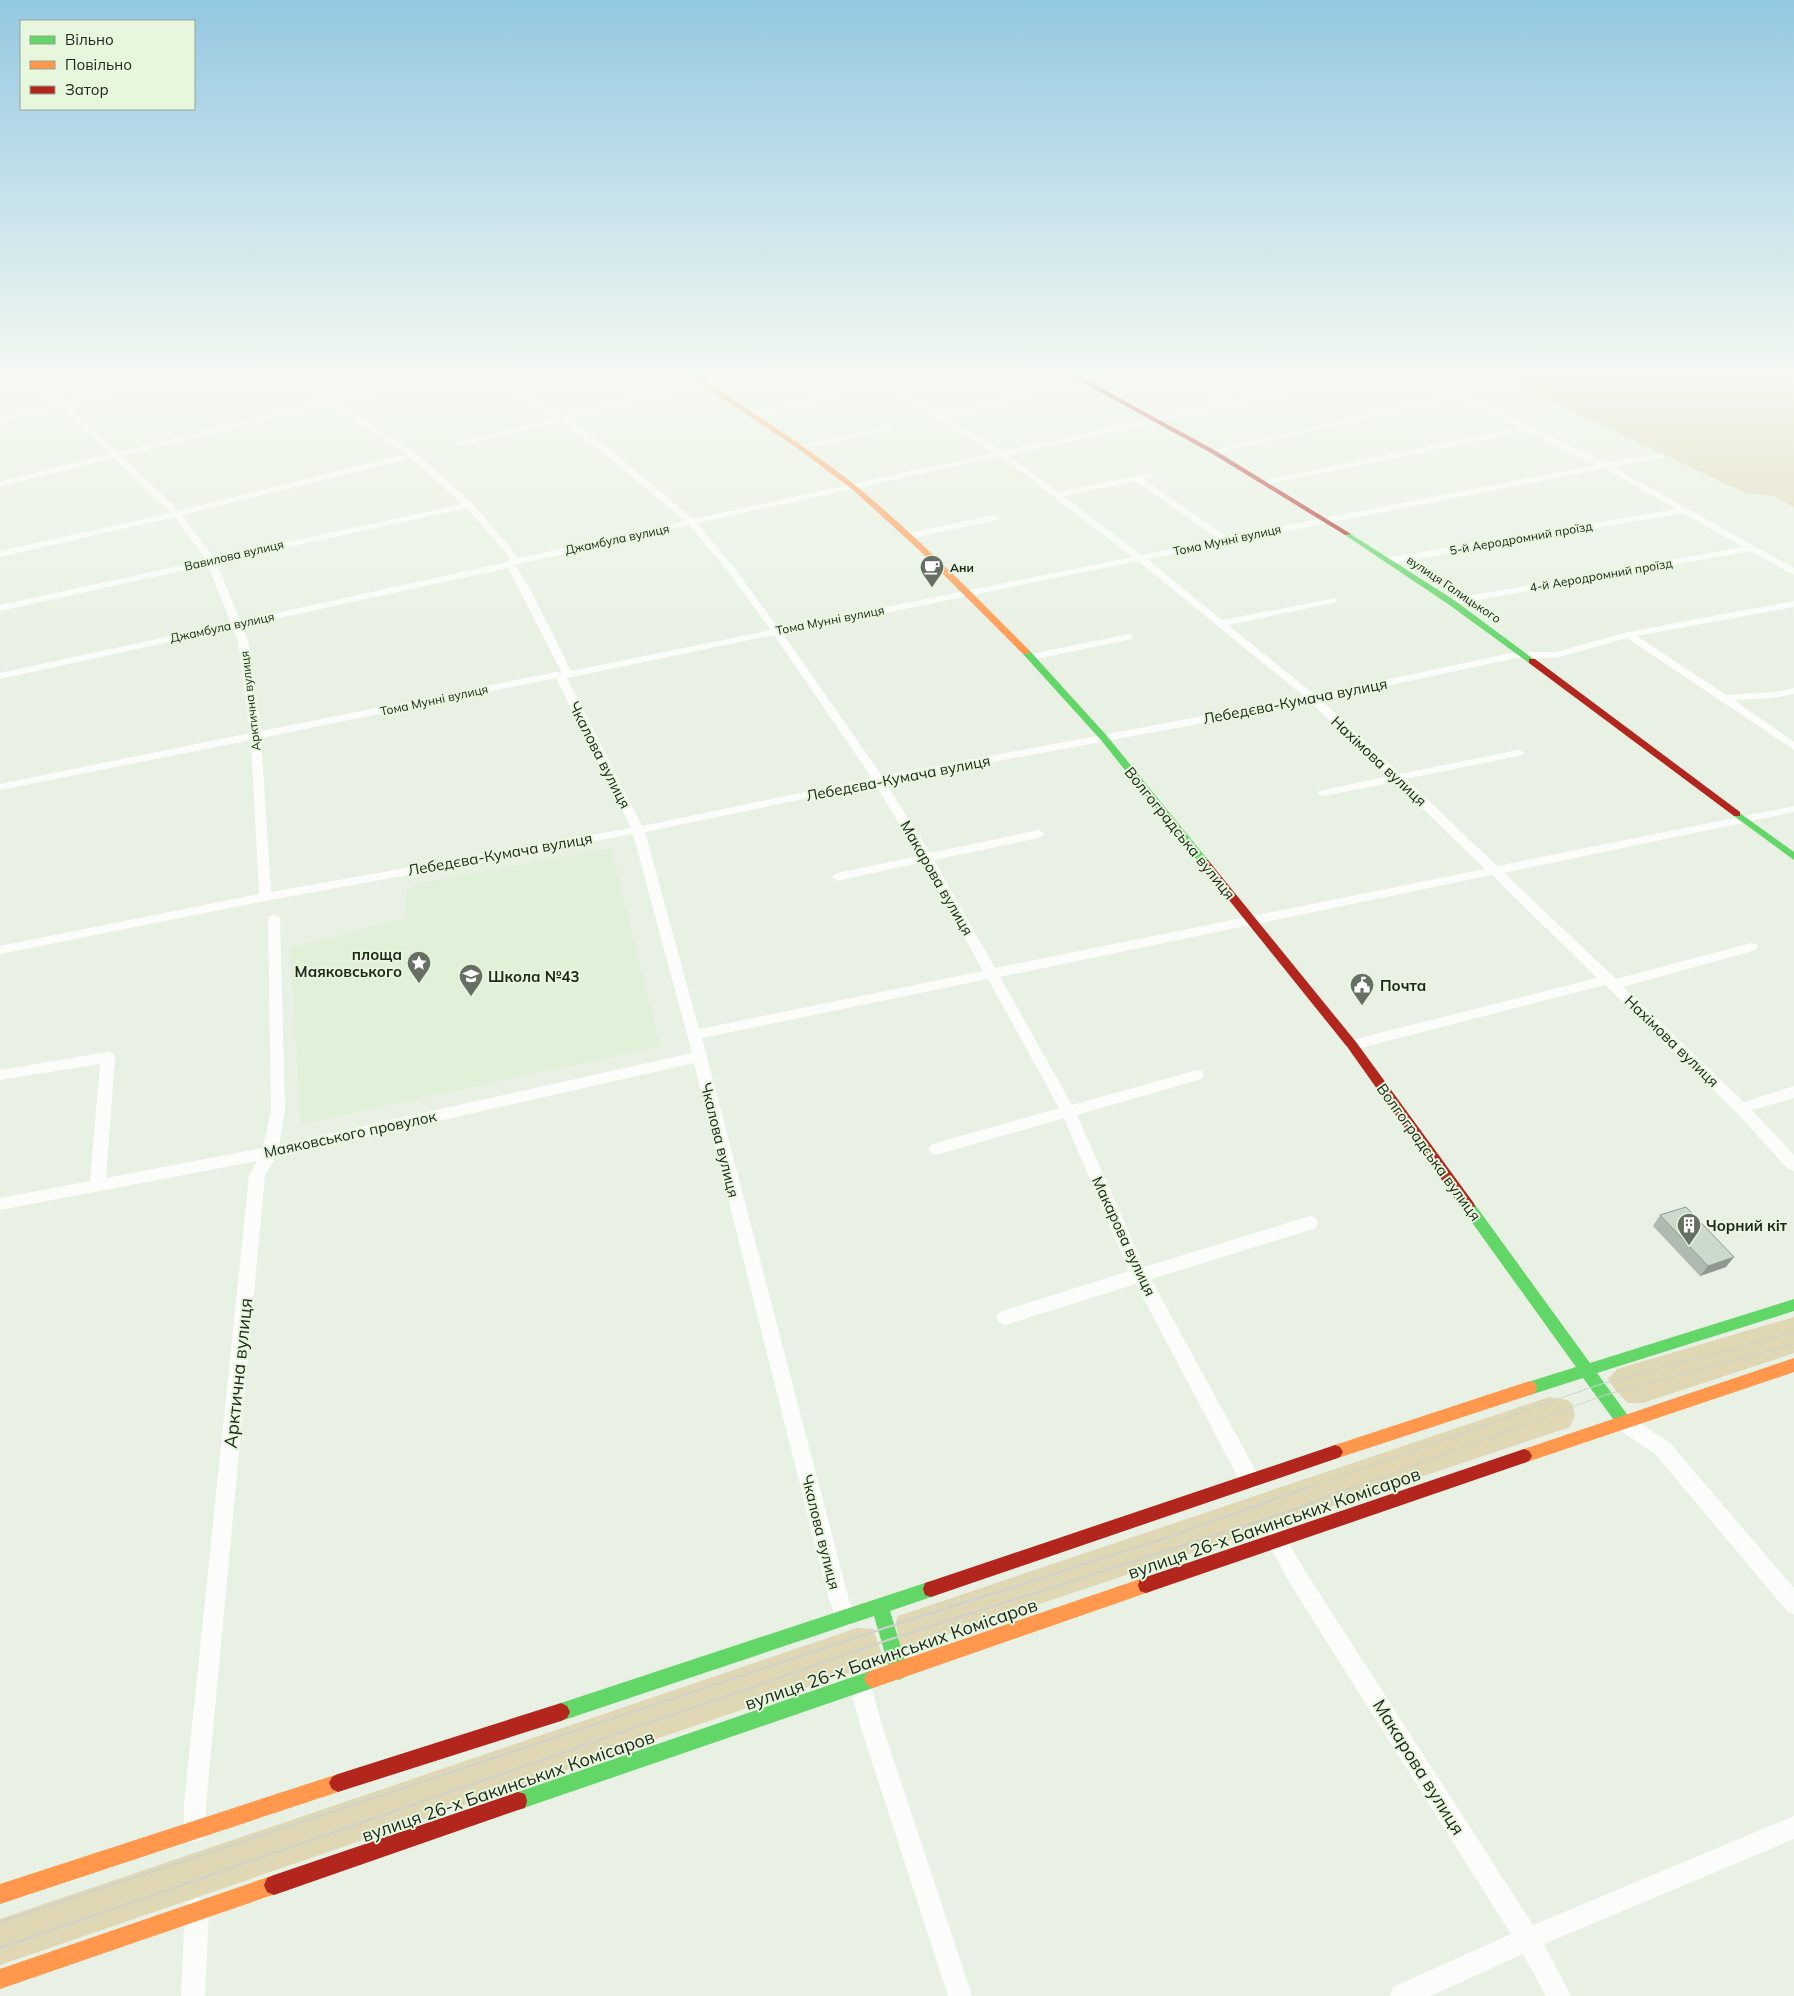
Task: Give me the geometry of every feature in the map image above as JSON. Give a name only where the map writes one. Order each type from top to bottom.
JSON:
[{"type":"street","points":[[0,484],[56,470]]},
{"type":"street","name":"Арктична вулиця","points":[[132,470],[177,514],[211,560],[244,642],[256,736],[265,897]]},
{"type":"street","points":[[0,554],[177,514],[352,470]]},
{"type":"street","name":"Чкалова вулиця","points":[[430,470],[469,505],[515,558],[510,564],[524,588],[638,830],[694,1035],[839,1600],[846,1617]]},
{"type":"street","name":"Макарова вулиця","points":[[629,470],[692,522],[733,572],[879,780],[927,858],[1068,1111],[1140,1274],[1250,1480]]},
{"type":"street","name":"Волгоградська вулиця","points":[[831,470],[909,536],[1031,657],[1104,738],[1352,1045],[1624,1422]]},
{"type":"street","name":"Джамбула вулиця","points":[[0,676],[933,470]]},
{"type":"street","name":"Нахімова вулиця","points":[[1024,470],[1140,558],[1312,699],[1397,776],[1741,1108],[1794,1165]]},
{"type":"street","name":"вулиця Галицького","points":[[1247,470],[1450,602],[1527,656],[1794,857]]},
{"type":"street","points":[[1267,482],[1324,470]]},
{"type":"street","name":"Тома Мунні вулиця","points":[[0,787],[556,675],[564,675],[1324,520],[1584,470]]},
{"type":"street","points":[[1613,470],[1794,572]]},
{"type":"street","points":[[1057,495],[1150,475]]},
{"type":"street","points":[[1136,478],[1226,540]]},
{"type":"street","name":"Вавилова вулиця","points":[[0,608],[211,560],[469,505]]},
{"type":"street","name":"5-й Аеродромний проїзд","points":[[1387,561],[1684,510]]},
{"type":"street","points":[[909,536],[994,518]]},
{"type":"street","name":"4-й Аеродромний проїзд","points":[[1450,602],[1750,548]]},
{"type":"street","points":[[1221,623],[1332,600]]},
{"type":"street","name":"Лебедєва-Кумача вулиця","points":[[0,950],[265,897],[638,830],[879,780],[1312,699],[1516,655],[1556,655],[1628,635],[1794,604]]},
{"type":"street","points":[[1628,635],[1794,747]]},
{"type":"street","points":[[1031,657],[1129,638]]},
{"type":"street","points":[[1549,673],[1555,666],[1556,655]]},
{"type":"street","points":[[1724,698],[1774,695],[1794,691]]},
{"type":"street","points":[[1323,793],[1397,776],[1518,753]]},
{"type":"street","points":[[694,1035],[1249,919],[1794,809]]},
{"type":"street","points":[[837,877],[1039,834]]},
{"type":"street","name":"Арктична вулиця","points":[[195,1831],[195,1804],[257,1176],[270,1152],[278,1110],[274,918]]},
{"type":"street","points":[[1352,1045],[1751,947]]},
{"type":"street","points":[[0,1075],[108,1057],[98,1184]]},
{"type":"street","name":"Маяковського провулок","points":[[0,1204],[270,1152],[699,1057]]},
{"type":"street","points":[[936,1148],[1196,1075]]},
{"type":"street","points":[[1741,1108],[1794,1092]]},
{"type":"street","points":[[1004,1317],[1310,1223]]},
{"type":"street","points":[[0,1894],[880,1607],[1585,1368],[1794,1305]]},
{"type":"street","name":"вулиця 26-х Бакинських Комісаров","points":[[0,1979],[1276,1540],[1794,1365]]},
{"type":"street","points":[[1624,1422],[1663,1449],[1794,1604]]},
{"type":"street","name":"Макарова вулиця","points":[[1276,1540],[1298,1578],[1528,1939],[1559,1996]]},
{"type":"street","points":[[880,1607],[899,1671]]},
{"type":"street","points":[[860,1684],[960,1996]]},
{"type":"street","points":[[1402,1996],[1528,1939],[1794,1827]]},
{"type":"street","points":[[193,1996],[198,1910]]},
{"type":"shaded area","points":[[1697,470],[1794,470],[1794,507],[1771,495],[1747,494]]},
{"type":"shaded area","name":"Школа №43","points":[[611,848],[660,1046],[301,1124],[290,948],[406,918],[406,890],[423,883]]},
{"type":"shaded area","points":[[1794,1317],[1794,1353],[1643,1403],[1628,1403],[1616,1391],[1608,1379],[1617,1369]]},
{"type":"shaded area","points":[[1549,1397],[1567,1400],[1572,1404],[1575,1415],[1570,1427],[907,1648],[899,1645],[896,1622],[898,1616]]},
{"type":"shaded area","points":[[857,1628],[873,1629],[882,1654],[863,1668],[0,1965],[0,1919]]},
{"type":"building","points":[[1686,1207],[1734,1257],[1708,1266],[1660,1215]]},
{"type":"tram line","points":[[1302,1490],[1598,1385],[1794,1332]]},
{"type":"tram line","points":[[1347,1490],[1605,1395],[1794,1344]]},
{"type":"tram line","points":[[0,1922],[885,1628],[1169,1537],[1306,1488]]},
{"type":"tram line","points":[[0,1948],[888,1640],[1287,1512],[1351,1488]]},
{"type":"traffic: fast","points":[[1347,534],[1451,602],[1532,661]]},
{"type":"traffic: fast","points":[[1026,652],[1104,738],[1204,862]]},
{"type":"traffic: fast","points":[[1737,814],[1794,857]]},
{"type":"traffic: fast","points":[[1468,1206],[1624,1422]]},
{"type":"traffic: fast","points":[[1530,1388],[1794,1305]]},
{"type":"traffic: fast","points":[[561,1712],[931,1589]]},
{"type":"traffic: fast","points":[[880,1607],[899,1671]]},
{"type":"traffic: fast","points":[[518,1801],[873,1679]]},
{"type":"traffic: slow","points":[[831,470],[877,507],[920,547],[1026,652]]},
{"type":"traffic: slow","points":[[1524,1456],[1794,1365]]},
{"type":"traffic: slow","points":[[1335,1452],[1530,1388]]},
{"type":"traffic: slow","points":[[873,1679],[1146,1585]]},
{"type":"traffic: slow","points":[[0,1894],[338,1783]]},
{"type":"traffic: slow","points":[[0,1979],[274,1885]]},
{"type":"traffic: jam","points":[[1244,470],[1347,534]]},
{"type":"traffic: jam","points":[[1532,661],[1737,814]]},
{"type":"traffic: jam","points":[[1204,862],[1352,1045],[1468,1206]]},
{"type":"traffic: jam","points":[[931,1589],[1335,1452]]},
{"type":"traffic: jam","points":[[1146,1585],[1524,1456]]},
{"type":"traffic: jam","points":[[338,1783],[561,1712]]},
{"type":"traffic: jam","points":[[274,1885],[518,1801]]},
{"type":"place","name":"Ани","points":[[932,588]]},
{"type":"place","name":"площа Маяковського","points":[[419,984]]},
{"type":"place","name":"Школа №43","points":[[471,997]]},
{"type":"place","name":"Почта","points":[[1362,1006]]},
{"type":"place","name":"Чорний кіт","points":[[1689,1246]]}]
